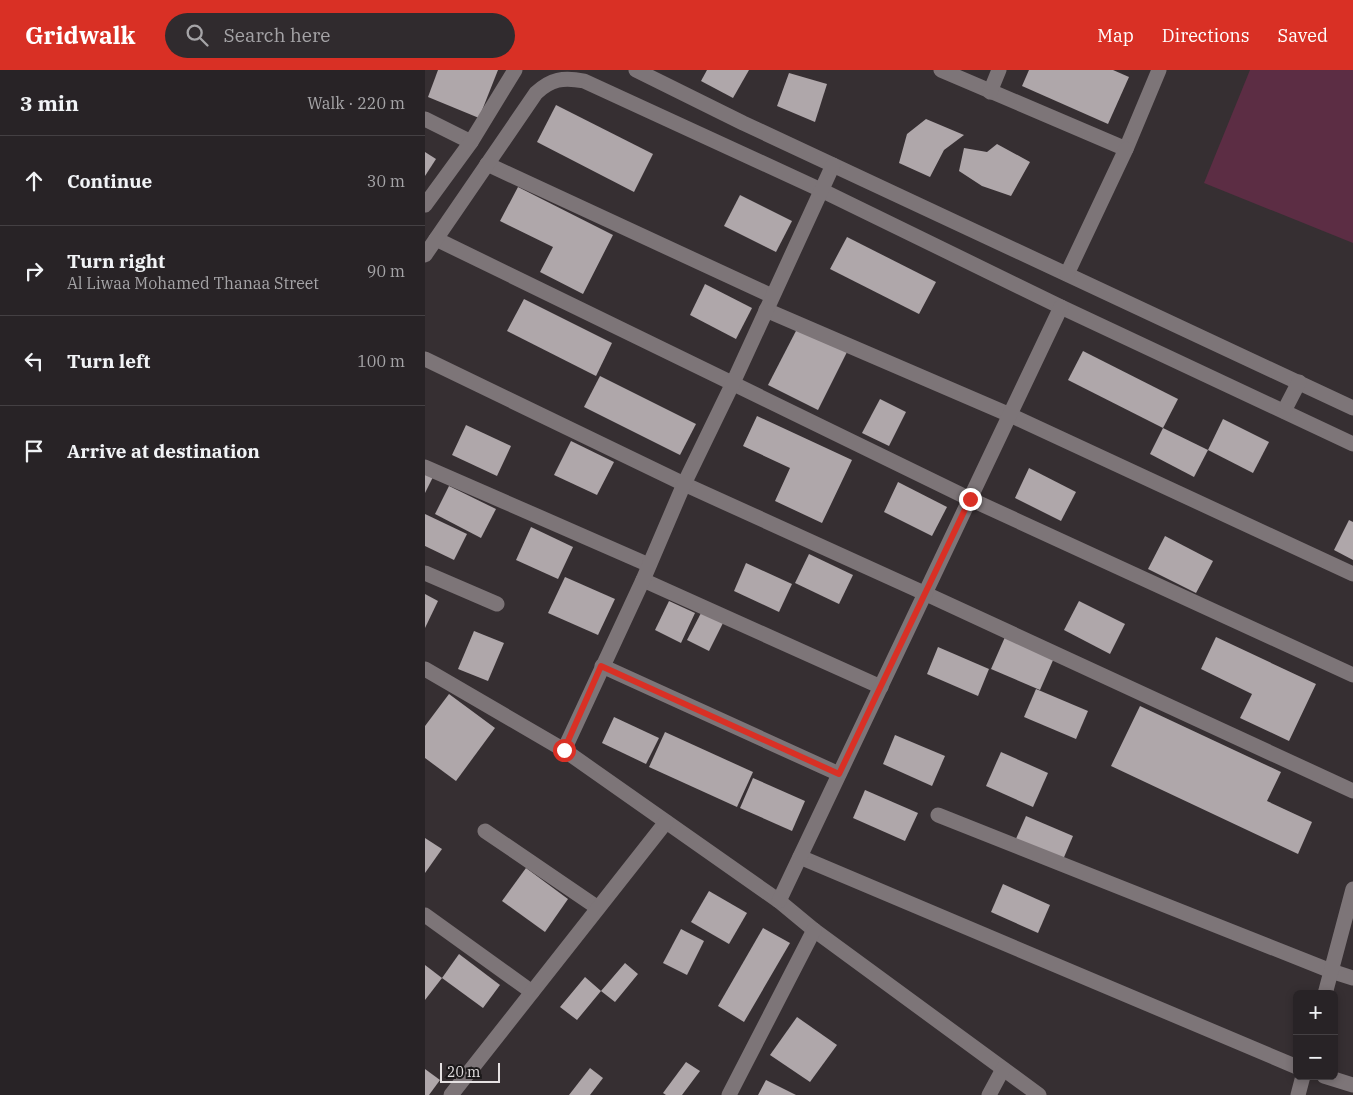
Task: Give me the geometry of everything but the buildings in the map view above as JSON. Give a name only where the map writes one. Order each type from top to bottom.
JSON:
[{"type":"street","points":[[425,205],[471,142],[515,70]]},
{"type":"street","points":[[636,70],[833,165],[1353,408]]},
{"type":"street","points":[[941,70],[1126,149]]},
{"type":"street","points":[[990,92],[999,70]]},
{"type":"street","points":[[1067,274],[1126,149],[1155,71]]},
{"type":"street","points":[[425,255],[536,93],[546,84],[558,78],[571,78],[599,86],[1353,444]]},
{"type":"street","points":[[425,119],[471,142]]},
{"type":"street","points":[[487,164],[769,303],[1353,574]]},
{"type":"street","points":[[564,750],[601,666],[643,580],[684,484],[732,385],[833,165]]},
{"type":"street","points":[[437,239],[732,385],[970,499],[1353,675]]},
{"type":"street","points":[[779,901],[1061,307]]},
{"type":"street","points":[[425,359],[684,484],[1353,792]]},
{"type":"street","points":[[1284,412],[1299,382]]},
{"type":"street","points":[[425,467],[649,564]]},
{"type":"street","points":[[425,573],[497,604]]},
{"type":"street","points":[[643,580],[881,687]]},
{"type":"street","points":[[601,666],[839,774]]},
{"type":"street","points":[[427,676],[564,750],[779,901],[814,930],[1039,1095]]},
{"type":"street","points":[[938,815],[1331,972],[1353,978]]},
{"type":"street","points":[[451,1095],[666,822]]},
{"type":"street","points":[[485,832],[598,908]]},
{"type":"street","points":[[800,857],[1293,1065]]},
{"type":"street","points":[[1326,990],[1353,888]]},
{"type":"street","points":[[425,915],[532,992]]},
{"type":"street","points":[[729,1095],[814,930]]},
{"type":"street","points":[[989,1095],[1003,1069]]},
{"type":"street","points":[[1298,1095],[1302,1080]]},
{"type":"street","points":[[1337,1080],[1353,1085]]},
{"type":"shaded area","points":[[1250,70],[1353,70],[1353,243],[1204,183]]},
{"type":"route","points":[[564,750],[601,666],[839,774],[970,499]]}]
